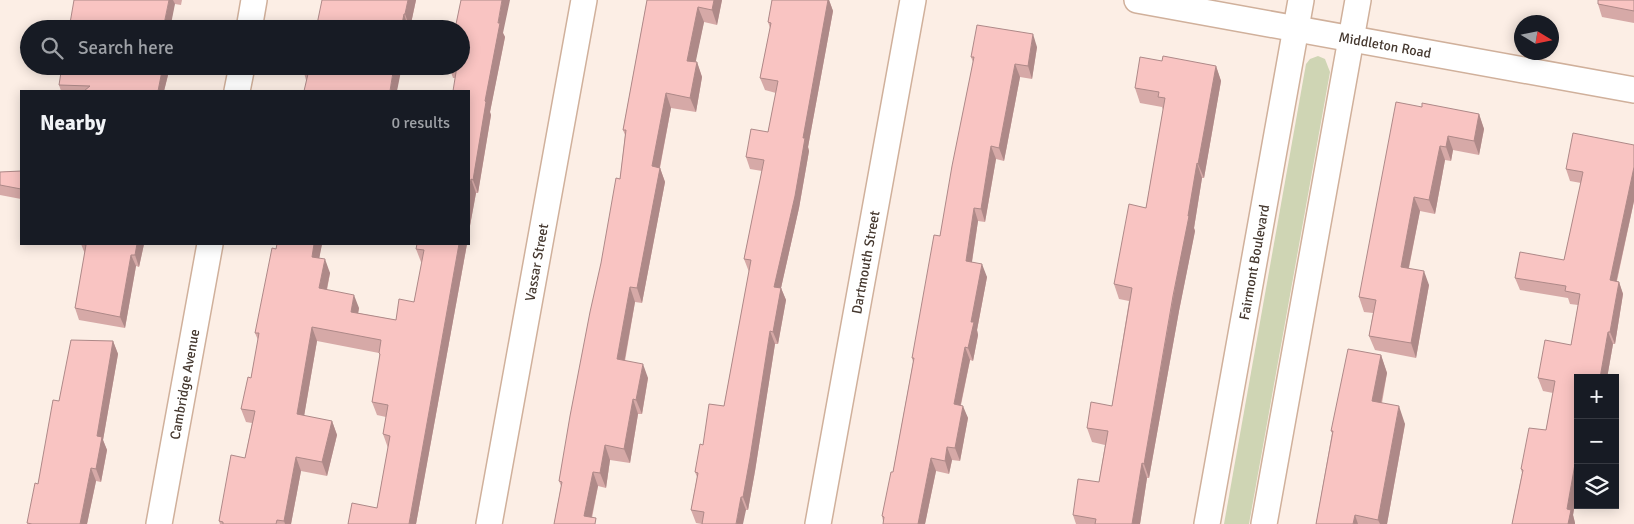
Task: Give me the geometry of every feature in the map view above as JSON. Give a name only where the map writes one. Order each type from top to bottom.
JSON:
[{"type":"street","points":[[251,20],[254,0]]},
{"type":"street","name":"Vassar Street","points":[[489,524],[584,0]]},
{"type":"street","name":"Dartmouth Street","points":[[818,524],[913,0]]},
{"type":"street","name":"Middleton Road","points":[[1137,0],[1634,90]]},
{"type":"street","name":"Fairmont Boulevard","points":[[1207,524],[1301,0]]},
{"type":"street","points":[[1264,524],[1358,0]]},
{"type":"street","points":[[237,90],[240,75]]},
{"type":"street","name":"Cambridge Avenue","points":[[159,524],[210,245]]},
{"type":"green space","points":[[1318,56],[1325,59],[1330,72],[1249,524],[1224,524],[1306,64],[1310,59]]},
{"type":"building","points":[[74,0],[169,0],[165,20],[71,20]]},
{"type":"building","points":[[322,0],[408,0],[403,20],[318,20]]},
{"type":"building","points":[[461,0],[502,0],[498,23],[500,23],[485,101],[473,180],[471,179],[470,184],[470,90],[453,90],[456,75],[470,75],[470,20],[457,20]]},
{"type":"building","points":[[647,0],[714,0],[712,10],[698,7],[687,61],[697,62],[690,98],[666,93],[652,166],[660,168],[637,288],[630,287],[617,359],[643,364],[636,400],[633,399],[624,449],[605,445],[600,473],[593,472],[584,516],[596,518],[595,524],[554,524],[562,482],[559,481],[570,416],[616,178],[620,179],[626,130],[623,130]]},
{"type":"building","points":[[772,0],[828,0],[803,138],[805,138],[795,196],[774,287],[781,288],[773,332],[770,331],[743,497],[741,497],[736,524],[702,524],[704,512],[691,510],[698,473],[695,472],[700,444],[703,445],[709,404],[724,406],[751,260],[744,259],[764,160],[746,157],[751,129],[768,132],[778,81],[760,78],[771,23],[768,22]]},
{"type":"building","points":[[1598,0],[1634,0],[1634,11],[1598,4]]},
{"type":"building","points":[[977,25],[1033,34],[1028,66],[1015,64],[999,148],[991,146],[981,209],[974,208],[966,261],[982,264],[971,322],[974,322],[968,348],[965,347],[954,404],[963,406],[955,448],[947,447],[945,461],[931,458],[918,524],[883,524],[884,517],[882,516],[891,472],[893,472],[934,235],[940,236],[974,57],[971,57]]},
{"type":"building","points":[[1163,56],[1216,66],[1132,524],[1095,524],[1096,519],[1073,515],[1078,479],[1099,482],[1108,431],[1087,428],[1091,402],[1112,406],[1132,288],[1114,284],[1129,204],[1146,208],[1165,98],[1158,97],[1159,92],[1135,88],[1140,57],[1162,61]]},
{"type":"building","points":[[61,75],[161,75],[158,90],[85,90],[90,86],[59,85]]},
{"type":"building","points":[[308,75],[393,75],[390,90],[304,90]]},
{"type":"building","points":[[1396,102],[1422,107],[1422,103],[1479,114],[1474,141],[1448,136],[1446,147],[1440,146],[1429,200],[1414,197],[1401,267],[1424,271],[1411,343],[1369,336],[1376,300],[1359,297]]},
{"type":"building","points":[[1573,133],[1634,145],[1634,167],[1610,280],[1619,282],[1601,374],[1574,374],[1574,470],[1567,509],[1571,510],[1568,524],[1512,524],[1529,428],[1546,430],[1555,381],[1538,378],[1545,340],[1571,345],[1580,294],[1565,291],[1566,286],[1515,278],[1520,252],[1564,260],[1583,172],[1566,169]]},
{"type":"building","points":[[20,171],[20,189],[0,185],[0,172]]},
{"type":"building","points":[[86,245],[137,245],[135,255],[131,255],[120,317],[75,308]]},
{"type":"building","points":[[277,245],[314,245],[312,257],[325,259],[319,288],[354,295],[351,312],[396,320],[399,299],[414,302],[424,250],[416,249],[417,245],[459,245],[409,524],[348,524],[352,503],[377,508],[390,436],[383,434],[388,405],[372,402],[381,340],[312,327],[297,414],[332,421],[322,462],[296,457],[284,521],[277,520],[276,524],[223,524],[223,522],[219,521],[231,455],[245,458],[255,411],[241,409],[248,377],[251,378],[259,333],[255,333],[272,248],[276,249]]},
{"type":"building","points":[[71,340],[113,341],[97,436],[102,437],[96,469],[91,468],[80,524],[27,523],[35,483],[38,484],[53,400],[59,401]]},
{"type":"building","points":[[1348,349],[1381,355],[1372,401],[1399,406],[1378,520],[1355,515],[1353,524],[1316,524],[1333,431],[1331,431]]}]
